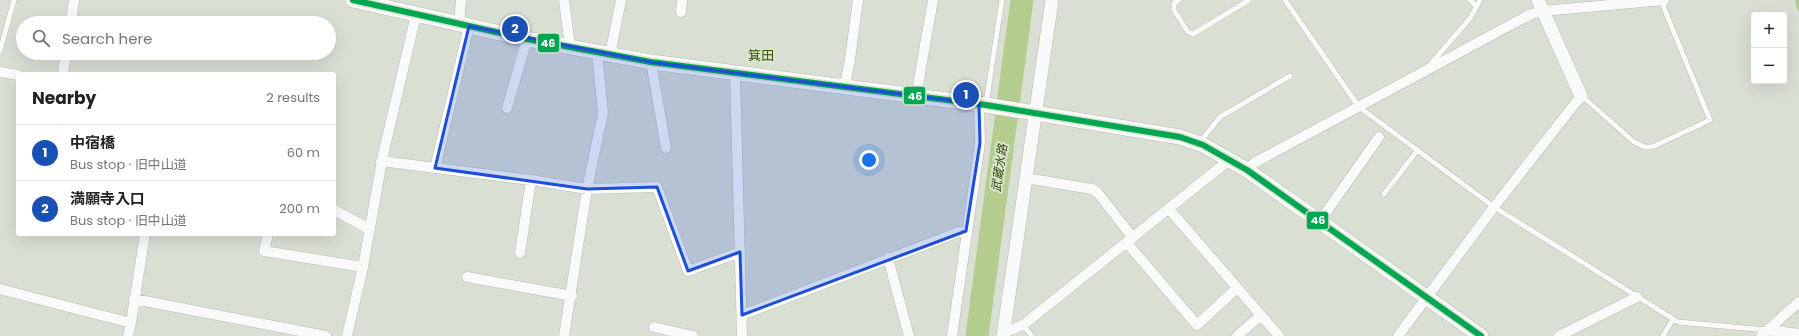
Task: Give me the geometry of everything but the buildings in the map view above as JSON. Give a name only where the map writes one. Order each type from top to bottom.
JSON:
[{"type":"main road","points":[[353,0],[527,39],[651,62],[985,105],[1180,137],[1199,143],[1247,170],[1480,336]]},
{"type":"street","points":[[72,16],[74,0]]},
{"type":"street","points":[[435,168],[464,25],[461,0]]},
{"type":"street","points":[[564,0],[570,47]]},
{"type":"street","points":[[564,336],[572,296],[587,189],[603,113],[603,53],[621,0]]},
{"type":"street","points":[[681,12],[682,0]]},
{"type":"street","points":[[845,86],[858,0]]},
{"type":"street","points":[[916,96],[933,0]]},
{"type":"street","points":[[1003,334],[1025,178],[1032,112],[1052,0]]},
{"type":"street","points":[[1247,170],[1254,164],[1531,14],[1540,6],[1663,0]]},
{"type":"street","points":[[1398,336],[1494,207],[1581,96],[1540,6]]},
{"type":"street","points":[[347,336],[363,267],[381,161],[416,15]]},
{"type":"street","points":[[507,108],[527,39]]},
{"type":"street","points":[[63,72],[65,60]]},
{"type":"street","points":[[651,62],[666,148]]},
{"type":"street","points":[[0,72],[16,75]]},
{"type":"street","points":[[735,74],[742,336]]},
{"type":"street","points":[[952,336],[985,105]]},
{"type":"street","points":[[1320,221],[1379,137]]},
{"type":"street","points":[[1003,334],[1023,325],[1169,209],[1228,159]]},
{"type":"street","points":[[381,161],[531,180],[587,189],[657,187],[688,271],[740,252]]},
{"type":"street","points":[[1025,178],[1092,189],[1098,193],[1130,240],[1197,325],[1237,288]]},
{"type":"street","points":[[520,253],[531,180]]},
{"type":"street","points":[[1169,209],[1279,336]]},
{"type":"street","points":[[336,211],[370,229]]},
{"type":"street","points":[[742,315],[888,258],[959,232],[966,231]]},
{"type":"street","points":[[128,336],[145,236]]},
{"type":"street","points":[[268,236],[264,251],[363,267]]},
{"type":"street","points":[[888,258],[909,336]]},
{"type":"street","points":[[467,277],[572,296]]},
{"type":"street","points":[[0,289],[131,322]]},
{"type":"street","points":[[1559,336],[1637,297]]},
{"type":"street","points":[[134,299],[326,336]]},
{"type":"street","points":[[1764,333],[1799,302]]},
{"type":"street","points":[[1237,336],[1261,315]]},
{"type":"street","points":[[654,327],[693,336]]},
{"type":"street","points":[[1764,333],[1799,334]]},
{"type":"lane","points":[[0,50],[14,0]]},
{"type":"lane","points":[[985,105],[1002,0]]},
{"type":"lane","points":[[1179,0],[1174,3],[1174,10],[1188,32],[1193,34],[1249,0]]},
{"type":"lane","points":[[1285,0],[1359,107],[1494,207],[1678,322],[1764,333]]},
{"type":"lane","points":[[1470,0],[1476,6]]},
{"type":"lane","points":[[1427,70],[1431,63],[1471,17],[1480,0]]},
{"type":"lane","points":[[1581,96],[1586,102],[1634,142],[1645,147],[1652,147],[1710,120],[1664,8],[1663,0]]},
{"type":"lane","points":[[1199,143],[1220,117],[1290,76]]},
{"type":"lane","points":[[1384,194],[1417,151]]},
{"type":"lane","points":[[1663,336],[1673,319]]},
{"type":"lane","points":[[1023,325],[1032,336]]},
{"type":"highlighted area","points":[[469,26],[651,62],[979,104],[980,143],[966,231],[742,315],[740,252],[688,271],[657,187],[587,189],[435,168]]},
{"type":"waterway","name":"武蔵水路","points":[[977,336],[1022,0]]},
{"type":"waterway","points":[[1797,0],[1799,9]]},
{"type":"transit line","name":"46","points":[[353,0],[527,39],[651,62],[986,105],[1180,137],[1203,145],[1247,170],[1481,336]]},
{"type":"place","name":"満願寺入口","points":[[515,29]]},
{"type":"place","name":"中宿橋","points":[[966,95]]},
{"type":"district","name":"箕田","points":[[761,55]]}]
